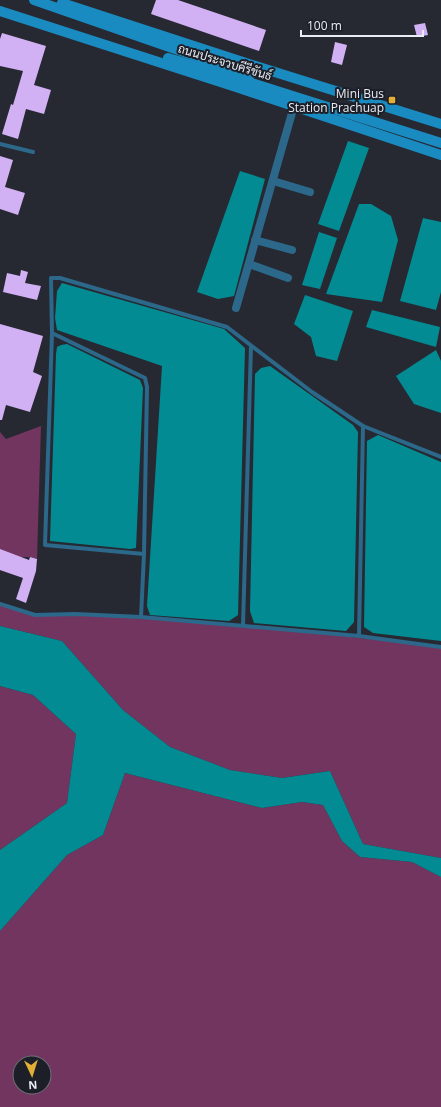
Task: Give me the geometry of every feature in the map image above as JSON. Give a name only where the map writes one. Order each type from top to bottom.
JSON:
[{"type":"main road","name":"ถนนประจวบคีรีขันธ์","points":[[34,0],[243,73],[441,135]]},
{"type":"main road","points":[[50,0],[64,3],[246,63],[441,124]]},
{"type":"main road","name":"ถนนประจวบคีรีขันธ์","points":[[0,9],[239,79],[441,142]]},
{"type":"main road","points":[[0,9],[441,155]]},
{"type":"street","points":[[236,308],[294,106]]},
{"type":"street","points":[[273,181],[310,192]]},
{"type":"street","points":[[255,240],[292,250]]},
{"type":"street","points":[[249,264],[288,278]]},
{"type":"lane","points":[[0,144],[33,152]]},
{"type":"lane","points":[[144,554],[45,545],[52,333],[51,278],[60,278],[227,327],[312,392],[363,426],[441,457]]},
{"type":"lane","points":[[52,333],[145,378],[147,388],[144,554],[141,617]]},
{"type":"lane","points":[[243,625],[251,346]]},
{"type":"lane","points":[[359,636],[363,426]]},
{"type":"lane","points":[[0,604],[35,615],[75,614],[141,617],[243,625],[359,636],[441,647]]},
{"type":"shaded area","points":[[41,426],[37,559],[22,557],[15,575],[0,570],[0,432],[6,439]]},
{"type":"shaded area","points":[[0,603],[35,615],[75,614],[243,625],[441,647],[441,858],[363,844],[330,771],[282,778],[230,770],[170,747],[123,710],[62,641],[0,626]]},
{"type":"shaded area","points":[[0,686],[33,695],[76,734],[67,803],[0,850]]},
{"type":"shaded area","points":[[125,773],[262,808],[302,802],[323,805],[342,841],[360,857],[412,862],[441,877],[441,1107],[0,1107],[0,931],[67,855],[103,835]]},
{"type":"water","points":[[348,141],[369,148],[339,231],[318,224]]},
{"type":"water","points":[[240,171],[265,179],[234,296],[218,299],[197,292]]},
{"type":"water","points":[[359,204],[371,204],[391,216],[398,240],[382,302],[326,294]]},
{"type":"water","points":[[423,218],[441,222],[441,292],[436,310],[400,301]]},
{"type":"water","points":[[319,232],[337,238],[320,289],[302,285]]},
{"type":"water","points":[[62,283],[224,329],[245,348],[238,615],[229,621],[150,615],[147,606],[162,366],[57,330],[55,318],[57,291]]},
{"type":"water","points":[[305,295],[353,311],[337,361],[316,356],[311,337],[294,324]]},
{"type":"water","points":[[372,310],[440,327],[436,347],[366,327]]},
{"type":"water","points":[[67,344],[140,380],[143,388],[136,548],[130,549],[50,541],[56,354],[57,347]]},
{"type":"water","points":[[436,350],[441,361],[441,413],[414,404],[396,376]]},
{"type":"water","points":[[270,366],[353,425],[358,432],[354,622],[346,631],[254,623],[250,611],[255,374],[261,368]]},
{"type":"water","points":[[378,435],[441,462],[441,641],[373,633],[364,627],[367,441]]},
{"type":"water","points":[[0,626],[62,641],[123,710],[170,747],[230,770],[282,778],[330,771],[363,844],[441,858],[441,877],[412,862],[360,857],[342,841],[323,805],[302,802],[262,808],[125,773],[103,835],[67,855],[0,931],[0,850],[67,803],[76,734],[33,695],[0,686]]},
{"type":"building","points":[[156,0],[178,0],[266,30],[259,51],[151,14]]},
{"type":"building","points":[[425,23],[428,35],[417,37],[414,25]]},
{"type":"building","points":[[2,33],[46,46],[34,85],[51,90],[44,114],[26,109],[18,139],[2,134],[11,104],[13,105],[23,71],[0,66],[0,39]]},
{"type":"building","points":[[335,42],[347,45],[342,65],[331,62]]},
{"type":"building","points":[[0,156],[13,160],[5,187],[25,193],[18,215],[0,209]]},
{"type":"building","points":[[21,270],[28,272],[25,283],[41,286],[37,300],[3,292],[7,273],[20,276]]},
{"type":"building","points":[[0,324],[43,336],[33,372],[42,376],[30,412],[6,405],[2,420],[0,420]]},
{"type":"building","points":[[0,549],[29,560],[30,557],[37,559],[36,571],[26,603],[16,599],[23,578],[0,570]]},
{"type":"place","name":"Mini Bus Station Prachuap","points":[[392,100]]}]
